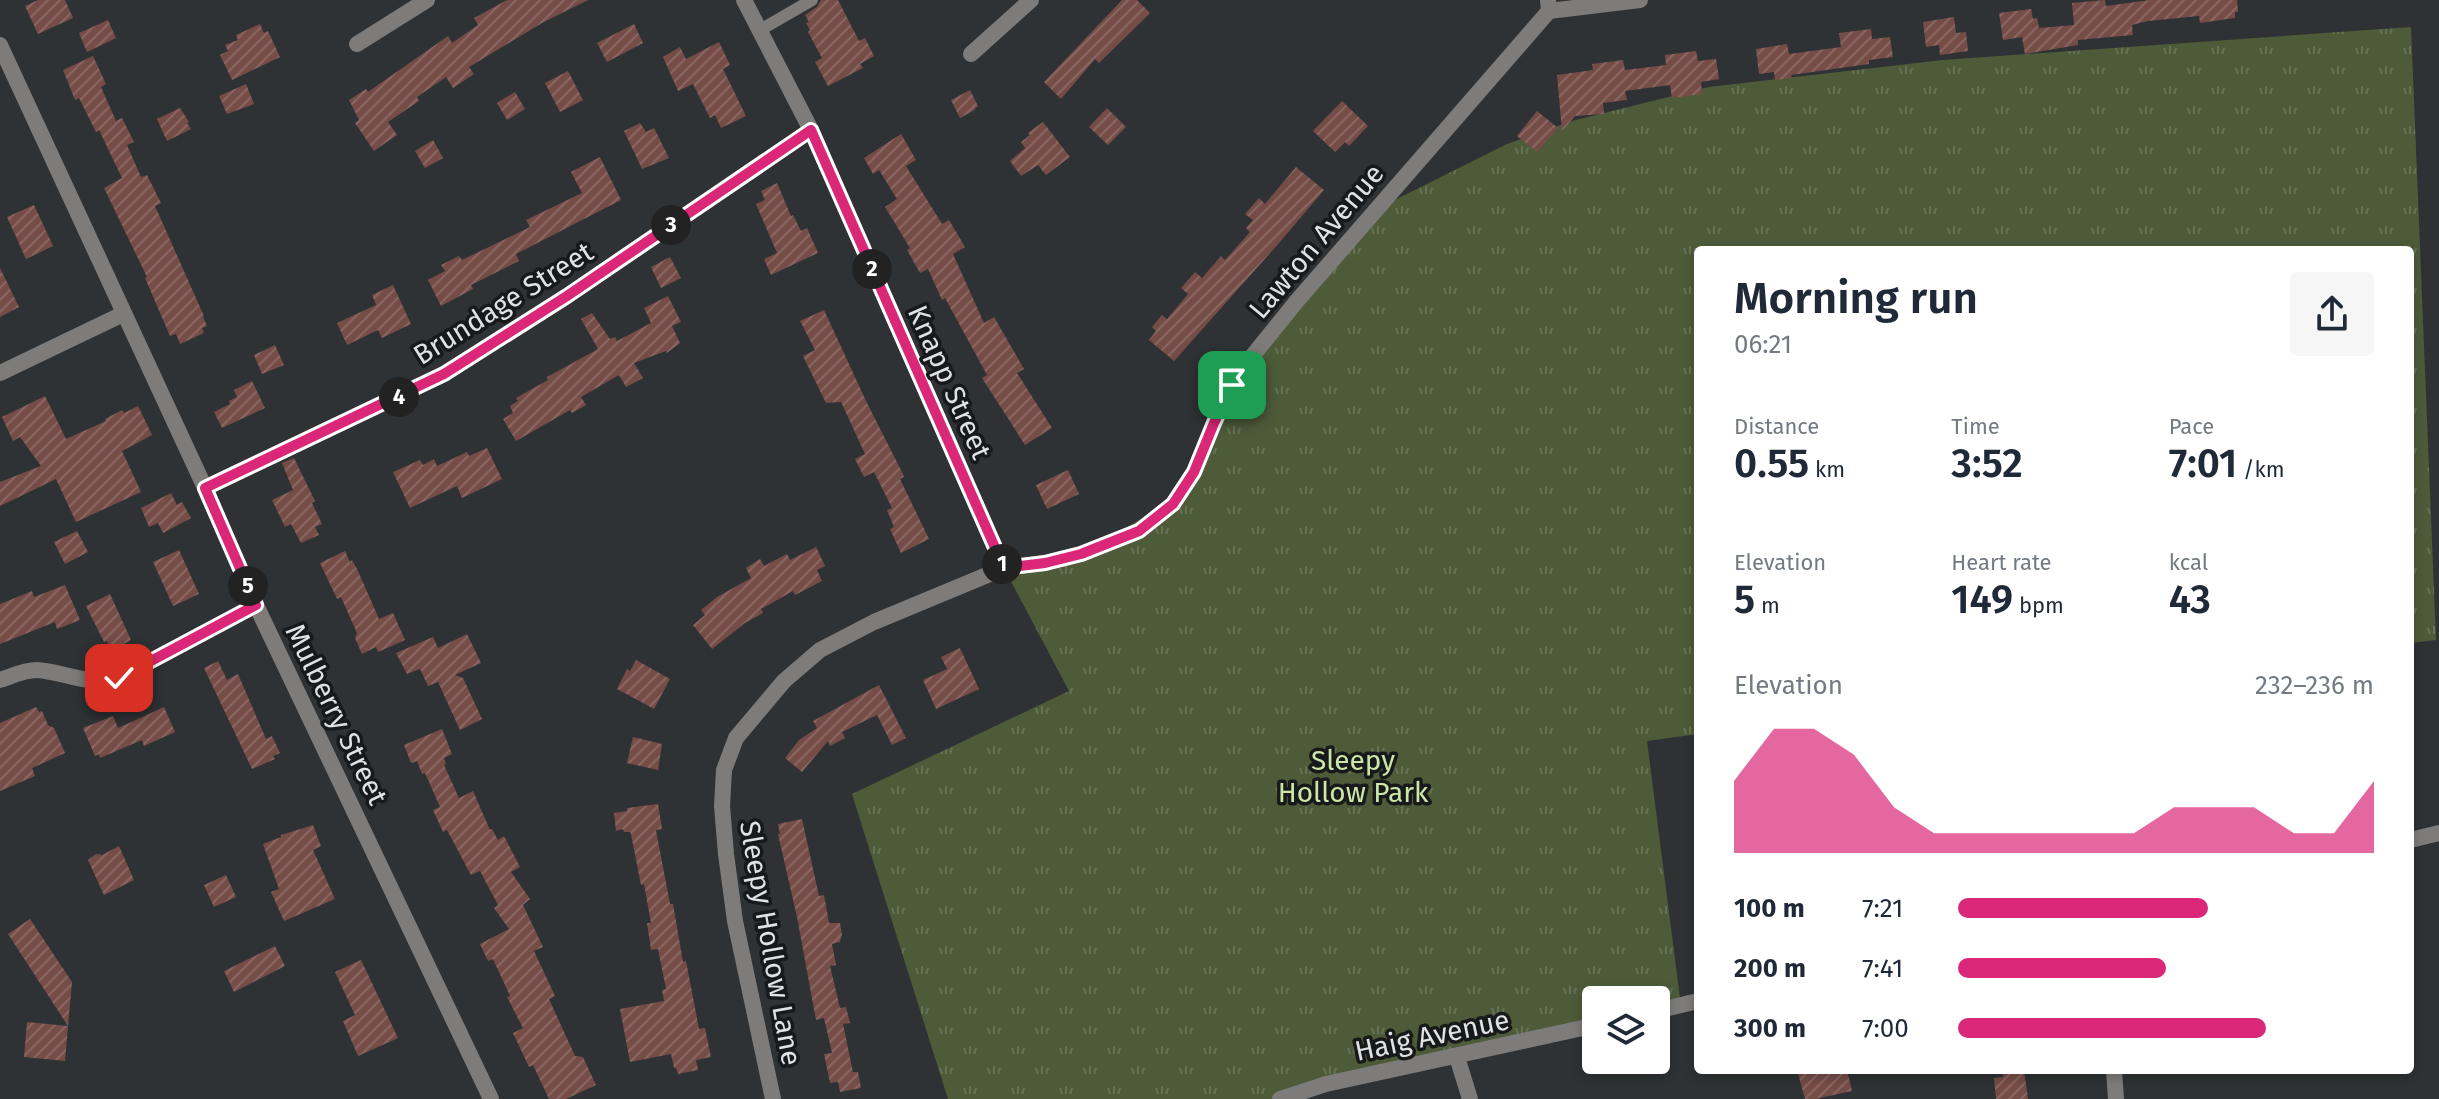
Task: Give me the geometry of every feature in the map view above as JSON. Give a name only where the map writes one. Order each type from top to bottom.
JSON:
[{"type":"street","points":[[357,44],[427,0]]},
{"type":"street","name":"Knapp Street","points":[[744,0],[811,130],[1004,568]]},
{"type":"street","points":[[971,54],[1031,0]]},
{"type":"street","points":[[1548,5],[1640,0]]},
{"type":"street","name":"Lawton Avenue","points":[[1004,568],[1045,563],[1081,554],[1139,531],[1173,504],[1194,472],[1232,385],[1254,354],[1548,5]]},
{"type":"street","name":"Mulberry Street","points":[[0,45],[256,605],[491,1099]]},
{"type":"street","name":"Brundage Street","points":[[205,488],[444,374],[811,130]]},
{"type":"street","points":[[0,373],[123,314]]},
{"type":"street","name":"Sleepy Hollow Lane","points":[[773,1099],[735,921],[726,854],[722,806],[724,770],[736,738],[784,681],[820,650],[874,622],[1004,568]]},
{"type":"street","points":[[0,680],[37,670],[97,682],[119,678],[256,605]]},
{"type":"street","points":[[2414,839],[2439,833]]},
{"type":"street","points":[[1670,1008],[1694,1002]]},
{"type":"street","name":"Haig Avenue","points":[[1280,1099],[1326,1084],[1582,1028]]},
{"type":"street","points":[[1457,1057],[1470,1099]]},
{"type":"street","points":[[2114,1074],[2116,1099]]},
{"type":"lane","points":[[760,30],[812,0]]},
{"type":"green space","name":"Sleepy Hollow Park","points":[[2411,27],[2436,640],[2414,643],[2414,246],[1694,246],[1694,735],[1647,741],[1681,1006],[1670,1008],[1670,986],[1582,986],[1582,1028],[1280,1099],[948,1099],[852,794],[1069,691],[1004,568],[1081,554],[1173,504],[1232,385],[1369,213],[1507,144],[1572,121],[1709,87],[1943,60]]},
{"type":"building","points":[[38,0],[65,0],[73,18],[38,34],[25,6]]},
{"type":"building","points":[[507,0],[588,0],[542,23],[469,67],[474,74],[453,88],[446,77],[417,97],[419,101],[388,122],[397,135],[374,151],[355,123],[359,120],[349,100],[366,89],[368,92],[448,36],[452,43],[478,25],[474,18]]},
{"type":"building","points":[[821,0],[838,0],[859,41],[865,38],[874,56],[860,64],[863,68],[828,86],[815,62],[822,58],[808,32],[806,23],[809,22],[805,15]]},
{"type":"building","points":[[1122,0],[1137,0],[1150,13],[1099,63],[1095,59],[1061,99],[1044,82]]},
{"type":"building","points":[[2105,0],[2106,6],[2150,0],[2237,0],[2238,12],[2235,12],[2235,18],[2200,23],[2199,16],[2148,21],[2132,25],[2133,35],[2078,40],[2078,45],[2025,54],[2022,37],[2003,40],[1999,13],[2031,9],[2039,28],[2074,25],[2072,3]]},
{"type":"building","points":[[1954,17],[1956,33],[1966,32],[1968,51],[1940,55],[1939,45],[1926,47],[1923,22]]},
{"type":"building","points":[[108,20],[116,38],[87,52],[79,33]]},
{"type":"building","points":[[260,24],[264,33],[268,31],[280,57],[232,80],[220,55],[228,51],[225,45],[238,40],[236,35]]},
{"type":"building","points":[[634,24],[643,43],[607,62],[597,43]]},
{"type":"building","points":[[1871,29],[1872,39],[1890,37],[1893,57],[1869,60],[1869,64],[1791,75],[1792,78],[1775,80],[1774,72],[1759,74],[1756,49],[1787,44],[1789,54],[1841,47],[1839,33]]},
{"type":"building","points":[[719,42],[730,65],[723,69],[746,116],[721,128],[715,115],[710,118],[693,84],[678,91],[663,57],[680,47],[686,59]]},
{"type":"building","points":[[1696,51],[1698,61],[1716,59],[1719,79],[1701,82],[1702,94],[1672,98],[1670,85],[1625,91],[1627,100],[1603,103],[1604,114],[1575,116],[1562,131],[1557,75],[1593,70],[1592,64],[1623,60],[1625,70],[1666,65],[1665,55]]},
{"type":"building","points":[[93,56],[106,84],[101,87],[116,121],[122,118],[134,142],[127,145],[141,177],[147,175],[161,203],[155,206],[204,316],[207,326],[202,328],[204,333],[180,344],[176,334],[170,336],[147,277],[104,188],[122,178],[99,130],[96,132],[79,98],[75,100],[63,70]]},
{"type":"building","points":[[568,71],[583,100],[560,112],[545,83]]},
{"type":"building","points":[[246,84],[254,104],[227,114],[219,96]]},
{"type":"building","points":[[970,90],[978,106],[960,118],[951,100]]},
{"type":"building","points":[[515,92],[525,109],[507,120],[497,103]]},
{"type":"building","points":[[1342,101],[1368,126],[1349,146],[1345,142],[1335,152],[1313,131]]},
{"type":"building","points":[[180,108],[191,129],[167,141],[157,119]]},
{"type":"building","points":[[1107,108],[1126,127],[1108,145],[1089,127]]},
{"type":"building","points":[[1537,111],[1558,128],[1537,152],[1517,136]]},
{"type":"building","points":[[1043,122],[1070,157],[1046,175],[1038,165],[1021,176],[1010,161],[1025,148],[1021,142],[1030,135],[1028,133]]},
{"type":"building","points":[[640,123],[646,132],[654,128],[669,158],[642,169],[624,131]]},
{"type":"building","points":[[901,134],[916,160],[906,166],[942,224],[949,220],[965,247],[953,254],[984,323],[994,317],[1024,369],[1017,373],[1052,428],[1025,445],[982,378],[987,375],[945,298],[942,300],[928,269],[920,273],[907,250],[910,248],[885,207],[897,199],[879,170],[873,174],[864,158]]},
{"type":"building","points":[[433,140],[443,158],[425,168],[415,151]]},
{"type":"building","points":[[600,157],[621,200],[516,254],[519,261],[471,285],[473,289],[441,306],[428,280],[445,271],[441,265],[459,256],[462,260],[530,227],[526,220],[582,193],[571,172]]},
{"type":"building","points":[[1296,167],[1324,190],[1174,361],[1149,340],[1156,331],[1152,327],[1162,315],[1167,319],[1188,294],[1181,288],[1195,272],[1202,278],[1221,256],[1225,260],[1250,232],[1246,228],[1253,220],[1245,214],[1259,198],[1265,204]]},
{"type":"building","points":[[777,183],[791,216],[801,231],[807,228],[818,253],[771,275],[764,259],[777,253],[756,204],[765,200],[761,191]]},
{"type":"building","points":[[34,205],[53,246],[26,259],[7,217]]},
{"type":"building","points":[[670,257],[681,278],[661,288],[651,267]]},
{"type":"building","points":[[0,268],[19,307],[0,317]]},
{"type":"building","points":[[393,285],[411,324],[382,338],[378,330],[347,345],[337,323],[376,305],[372,295]]},
{"type":"building","points":[[668,296],[681,322],[672,326],[680,343],[667,353],[634,363],[643,378],[626,387],[619,375],[581,397],[586,405],[572,413],[570,410],[516,441],[503,419],[513,413],[510,406],[518,401],[516,398],[598,349],[581,319],[592,313],[610,339],[615,337],[617,341],[651,323],[644,308]]},
{"type":"building","points":[[824,310],[903,474],[904,477],[900,479],[929,539],[901,553],[890,529],[894,527],[887,510],[892,508],[874,472],[864,477],[855,459],[865,454],[841,402],[826,403],[803,356],[815,350],[800,321]]},
{"type":"building","points":[[275,345],[284,365],[262,374],[254,355]]},
{"type":"building","points":[[252,381],[265,408],[222,428],[214,412],[237,397],[234,390]]},
{"type":"building","points":[[45,396],[66,439],[106,421],[122,410],[124,413],[138,406],[152,435],[122,451],[141,492],[76,522],[56,479],[0,506],[0,482],[41,466],[20,437],[13,441],[2,417]]},
{"type":"building","points":[[487,448],[502,479],[462,498],[457,486],[410,508],[393,472],[420,460],[423,465],[434,459],[437,466],[467,452],[469,456]]},
{"type":"building","points":[[294,458],[315,501],[312,503],[322,524],[315,527],[319,535],[301,543],[291,524],[285,527],[272,500],[293,490],[282,463]]},
{"type":"building","points":[[1068,470],[1079,494],[1047,509],[1036,485]]},
{"type":"building","points":[[171,493],[177,505],[182,502],[191,518],[163,533],[158,523],[149,527],[141,508]]},
{"type":"building","points":[[77,531],[88,552],[65,564],[54,542]]},
{"type":"building","points":[[816,547],[825,566],[817,570],[822,581],[795,595],[793,591],[761,609],[763,613],[712,649],[693,625],[705,615],[701,610],[751,578],[746,568],[760,559],[764,566],[787,554],[790,560]]},
{"type":"building","points":[[179,550],[199,594],[173,606],[153,562]]},
{"type":"building","points":[[345,551],[358,571],[379,619],[393,613],[405,640],[378,652],[376,647],[362,654],[355,638],[357,633],[341,597],[337,599],[320,563]]},
{"type":"building","points":[[65,585],[80,620],[57,629],[55,622],[0,644],[0,604],[32,591],[34,597]]},
{"type":"building","points":[[110,594],[131,640],[112,650],[107,641],[104,642],[86,606]]},
{"type":"building","points":[[467,634],[481,663],[455,675],[463,678],[482,719],[460,730],[438,682],[428,686],[420,669],[407,674],[396,653],[433,637],[438,648]]},
{"type":"building","points":[[960,648],[979,689],[936,709],[923,680],[947,669],[941,657]]},
{"type":"building","points":[[636,660],[670,679],[654,709],[617,689],[627,669],[630,671]]},
{"type":"building","points":[[218,661],[227,680],[238,674],[266,739],[272,736],[280,753],[273,756],[275,759],[252,769],[204,668]]},
{"type":"building","points":[[879,685],[906,738],[892,745],[877,715],[842,732],[845,738],[830,746],[828,741],[802,772],[785,758],[799,740],[817,728],[813,721]]},
{"type":"building","points":[[36,707],[39,712],[42,711],[48,725],[54,728],[65,753],[32,768],[35,776],[0,791],[0,723]]},
{"type":"building","points":[[164,707],[175,732],[144,746],[142,740],[100,758],[99,754],[95,756],[83,728],[113,716],[118,728]]},
{"type":"building","points":[[442,729],[452,754],[444,758],[444,765],[459,798],[473,791],[490,830],[498,840],[504,836],[520,867],[511,872],[530,899],[523,905],[543,947],[534,951],[555,996],[549,999],[575,1056],[583,1057],[596,1085],[566,1099],[549,1099],[513,1033],[523,1028],[493,959],[488,961],[480,944],[509,929],[494,908],[498,905],[480,871],[471,875],[447,830],[443,832],[433,810],[440,807],[425,773],[422,774],[417,761],[411,763],[404,745]]},
{"type":"building","points":[[633,737],[662,744],[658,770],[627,763]]},
{"type":"building","points":[[658,804],[662,829],[656,830],[670,904],[673,904],[699,1029],[705,1028],[711,1057],[696,1060],[698,1070],[678,1074],[671,1054],[630,1062],[620,1009],[664,1001],[662,990],[666,989],[658,949],[651,950],[647,923],[651,923],[631,834],[623,829],[616,831],[614,813]]},
{"type":"building","points":[[802,819],[819,896],[824,895],[829,923],[840,923],[842,934],[840,942],[832,944],[836,965],[830,966],[840,1008],[846,1007],[850,1023],[843,1024],[853,1072],[858,1072],[861,1088],[840,1092],[838,1082],[830,1083],[824,1054],[832,1053],[824,1018],[816,1020],[778,834],[778,824]]},
{"type":"building","points":[[313,825],[321,846],[313,850],[335,899],[284,921],[271,892],[279,889],[263,844]]},
{"type":"building","points":[[119,846],[134,880],[104,895],[88,860]]},
{"type":"building","points":[[226,875],[236,897],[214,907],[204,885]]},
{"type":"building","points":[[30,919],[72,982],[68,1026],[8,934]]},
{"type":"building","points":[[275,946],[285,966],[234,992],[224,971]]},
{"type":"building","points":[[361,960],[398,1038],[358,1056],[343,1021],[355,1015],[335,972]]},
{"type":"building","points":[[27,1022],[68,1026],[65,1061],[24,1057]]},
{"type":"building","points":[[1798,1074],[1848,1074],[1852,1091],[1805,1099]]},
{"type":"building","points":[[2003,1074],[2025,1074],[2028,1099],[1996,1099],[1994,1078],[2003,1077]]},
{"type":"route","points":[[119,678],[256,605],[205,488],[444,374],[567,296],[811,130],[1004,568],[1045,563],[1081,554],[1139,531],[1173,504],[1194,472],[1232,385]]}]
